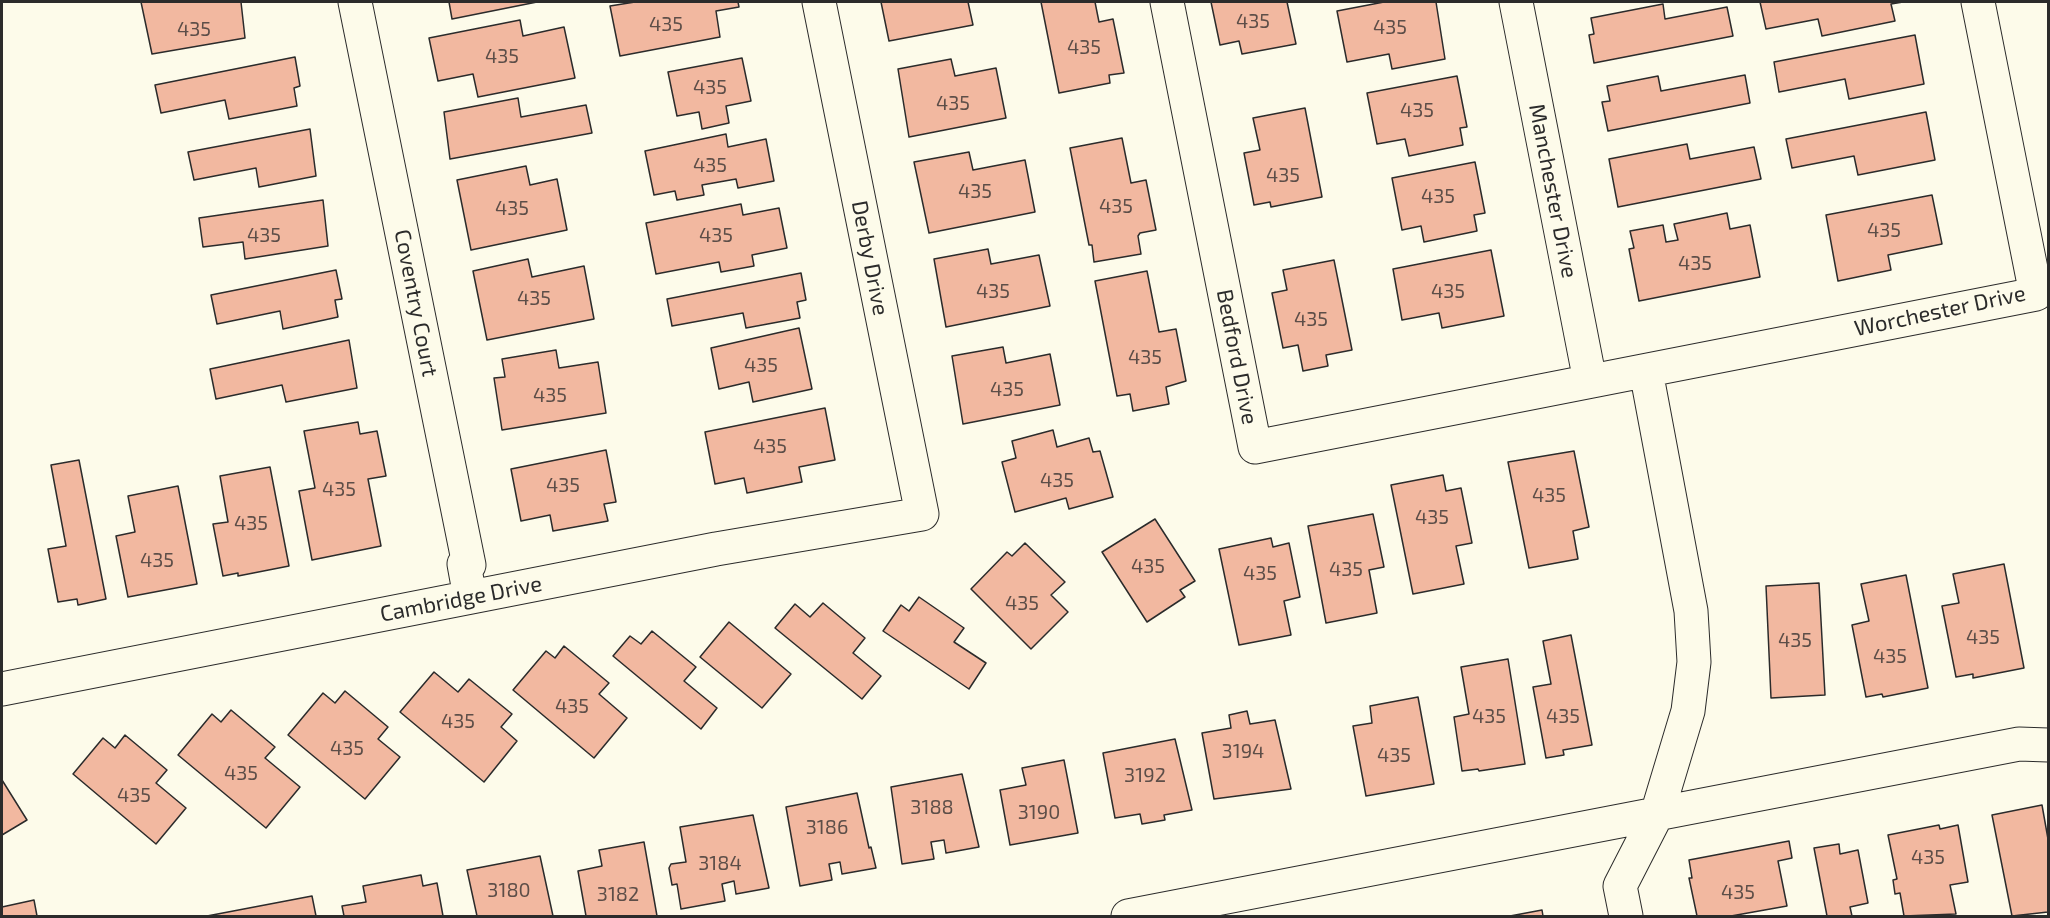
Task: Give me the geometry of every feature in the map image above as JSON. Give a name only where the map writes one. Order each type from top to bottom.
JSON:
[{"type":"street","name":"Coventry Court","points":[[355,2],[469,565],[464,564],[470,597]]},
{"type":"street","name":"Derby Drive","points":[[819,2],[922,514]]},
{"type":"street","name":"Bedford Drive","points":[[1167,2],[1254,447],[1590,381]]},
{"type":"street","name":"Manchester Drive","points":[[1516,2],[1590,381]]},
{"type":"street","name":"Worchester Drive","points":[[1590,381],[2036,294],[1978,2]]},
{"type":"street","points":[[1626,916],[1620,886],[1657,814],[1688,711],[1692,686],[1694,636],[1646,371]]},
{"type":"street","name":"Cambridge Drive","points":[[2,689],[716,549],[922,514]]},
{"type":"street","points":[[1128,916],[1343,877],[2019,744],[2049,745]]},
{"type":"building","points":[[141,2],[241,2],[245,38],[152,54]]},
{"type":"building","points":[[449,2],[537,2],[452,19]]},
{"type":"building","points":[[635,2],[738,2],[739,7],[716,11],[720,37],[620,56],[610,6]]},
{"type":"building","points":[[881,2],[968,2],[973,25],[889,41]]},
{"type":"building","points":[[1041,2],[1095,2],[1099,22],[1113,19],[1124,73],[1109,75],[1110,83],[1059,93]]},
{"type":"building","points":[[1211,2],[1287,2],[1296,44],[1242,54],[1239,41],[1220,45]]},
{"type":"building","points":[[1384,2],[1436,2],[1445,59],[1392,69],[1389,54],[1347,62],[1337,11]]},
{"type":"building","points":[[1760,2],[1903,2],[1891,4],[1895,21],[1822,36],[1818,19],[1766,29]]},
{"type":"building","points":[[1663,4],[1665,19],[1727,7],[1733,36],[1594,63],[1589,35],[1594,34],[1591,18]]},
{"type":"building","points":[[520,20],[523,36],[564,27],[575,78],[478,97],[473,74],[438,81],[429,38]]},
{"type":"building","points":[[1915,35],[1924,84],[1849,99],[1845,79],[1779,92],[1774,62]]},
{"type":"building","points":[[295,57],[300,86],[294,88],[297,106],[229,119],[225,100],[161,113],[155,85]]},
{"type":"building","points":[[742,58],[751,101],[726,106],[729,123],[702,129],[699,112],[677,116],[668,72]]},
{"type":"building","points":[[951,59],[955,76],[996,68],[1006,118],[909,137],[898,69]]},
{"type":"building","points":[[1745,75],[1750,103],[1608,131],[1602,102],[1610,101],[1607,86],[1658,76],[1661,91]]},
{"type":"building","points":[[1457,76],[1467,127],[1460,128],[1463,145],[1409,156],[1405,139],[1377,144],[1367,93]]},
{"type":"building","points":[[518,98],[521,117],[586,105],[592,133],[450,159],[444,112]]},
{"type":"building","points":[[1305,108],[1322,197],[1271,207],[1270,202],[1254,205],[1244,153],[1260,150],[1253,118]]},
{"type":"building","points":[[1926,112],[1935,160],[1858,175],[1854,156],[1792,168],[1786,139]]},
{"type":"building","points":[[310,129],[316,176],[259,187],[256,168],[194,180],[188,152]]},
{"type":"building","points":[[726,134],[728,147],[766,139],[774,181],[738,188],[736,179],[702,185],[704,195],[677,200],[675,191],[654,195],[645,151]]},
{"type":"building","points":[[1122,138],[1131,183],[1146,180],[1156,230],[1140,233],[1138,236],[1141,254],[1094,262],[1070,148]]},
{"type":"building","points":[[1687,144],[1690,159],[1754,147],[1761,179],[1618,207],[1609,159]]},
{"type":"building","points":[[969,152],[973,170],[1025,160],[1035,212],[929,233],[914,162]]},
{"type":"building","points":[[1475,162],[1485,213],[1474,215],[1477,231],[1424,242],[1421,226],[1402,230],[1392,178]]},
{"type":"building","points":[[526,166],[530,185],[557,179],[567,230],[471,250],[457,180]]},
{"type":"building","points":[[1932,195],[1942,244],[1888,255],[1891,270],[1838,281],[1826,215]]},
{"type":"building","points":[[323,200],[328,246],[245,259],[243,242],[203,247],[199,218]]},
{"type":"building","points":[[741,204],[743,215],[779,208],[787,248],[752,255],[754,266],[721,272],[719,262],[656,274],[646,223]]},
{"type":"building","points":[[1727,213],[1730,229],[1750,225],[1760,277],[1639,301],[1629,249],[1634,248],[1630,231],[1663,225],[1666,242],[1678,240],[1674,224]]},
{"type":"building","points":[[988,249],[991,264],[1039,255],[1050,306],[946,327],[934,259]]},
{"type":"building","points":[[1491,250],[1504,316],[1442,328],[1439,313],[1402,320],[1393,269]]},
{"type":"building","points":[[528,259],[532,277],[584,266],[594,319],[487,340],[473,271]]},
{"type":"building","points":[[1334,260],[1352,350],[1326,355],[1328,366],[1303,371],[1298,345],[1283,348],[1272,293],[1287,290],[1283,270]]},
{"type":"building","points":[[336,270],[342,299],[335,300],[338,317],[283,329],[280,311],[217,324],[211,295]]},
{"type":"building","points":[[1147,271],[1159,332],[1176,329],[1186,381],[1166,387],[1169,404],[1133,411],[1130,394],[1117,396],[1095,281]]},
{"type":"building","points":[[801,273],[806,300],[797,302],[800,318],[746,328],[743,313],[672,326],[667,299]]},
{"type":"building","points":[[799,328],[812,389],[753,402],[749,382],[719,389],[711,348]]},
{"type":"building","points":[[349,340],[357,388],[286,402],[282,385],[216,399],[210,369]]},
{"type":"building","points":[[1003,347],[1006,363],[1050,354],[1060,405],[963,424],[952,356]]},
{"type":"building","points":[[556,350],[559,368],[598,362],[606,413],[502,430],[494,378],[505,377],[502,359]]},
{"type":"building","points":[[825,408],[835,460],[799,467],[802,482],[747,493],[744,478],[715,484],[705,432]]},
{"type":"building","points":[[358,422],[360,434],[377,431],[386,476],[368,479],[381,546],[312,560],[299,491],[315,488],[304,431]]},
{"type":"building","points":[[1053,430],[1057,447],[1089,438],[1093,452],[1100,451],[1113,497],[1069,509],[1066,498],[1015,512],[1002,462],[1016,458],[1012,441]]},
{"type":"building","points":[[606,450],[616,502],[604,504],[608,521],[553,531],[550,515],[521,521],[511,469]]},
{"type":"building","points":[[1574,451],[1589,527],[1573,531],[1578,559],[1529,568],[1508,462]]},
{"type":"building","points":[[79,460],[106,599],[78,605],[77,599],[58,602],[48,549],[66,546],[51,465]]},
{"type":"building","points":[[270,467],[289,566],[238,576],[238,573],[223,576],[213,524],[228,522],[220,476]]},
{"type":"building","points":[[1443,475],[1446,491],[1461,488],[1472,543],[1456,546],[1464,584],[1413,594],[1391,485]]},
{"type":"building","points":[[178,486],[197,584],[128,597],[116,536],[135,532],[128,496]]},
{"type":"building","points":[[1373,514],[1384,567],[1369,570],[1377,613],[1326,623],[1308,526]]},
{"type":"building","points":[[1155,519],[1195,581],[1180,590],[1185,597],[1147,622],[1102,552]]},
{"type":"building","points":[[1271,538],[1273,547],[1289,543],[1300,597],[1284,601],[1291,635],[1239,645],[1219,549]]},
{"type":"building","points":[[1025,543],[1065,582],[1051,595],[1068,612],[1031,649],[971,589],[1007,552],[1012,556]]},
{"type":"building","points":[[2004,564],[2024,668],[1973,678],[1973,674],[1956,677],[1942,606],[1959,603],[1953,574]]},
{"type":"building","points":[[1906,575],[1928,688],[1883,697],[1882,694],[1866,697],[1852,625],[1869,621],[1861,584]]},
{"type":"building","points":[[1819,583],[1825,695],[1771,698],[1766,586]]},
{"type":"building","points":[[919,597],[964,628],[954,642],[986,663],[969,689],[883,631],[901,605],[909,611]]},
{"type":"building","points":[[823,603],[865,638],[853,653],[881,676],[862,699],[775,628],[795,604],[810,617]]},
{"type":"building","points":[[729,622],[791,674],[762,708],[700,657]]},
{"type":"building","points":[[652,631],[696,667],[684,681],[717,708],[701,729],[613,656],[630,636],[641,644]]},
{"type":"building","points":[[1571,635],[1592,745],[1563,750],[1564,755],[1546,758],[1533,687],[1551,684],[1543,641]]},
{"type":"building","points":[[564,646],[609,683],[599,694],[627,718],[594,758],[513,690],[546,651],[555,658]]},
{"type":"building","points":[[1508,659],[1525,764],[1479,771],[1478,769],[1462,771],[1454,717],[1469,714],[1461,667]]},
{"type":"building","points":[[434,672],[458,692],[469,679],[512,714],[501,727],[517,741],[484,782],[400,712]]},
{"type":"building","points":[[345,691],[388,727],[378,739],[400,757],[365,799],[288,735],[323,693],[335,703]]},
{"type":"building","points":[[1418,697],[1434,784],[1366,796],[1353,726],[1372,723],[1370,706]]},
{"type":"building","points":[[231,710],[275,747],[265,758],[300,787],[266,828],[178,755],[212,714],[221,722]]},
{"type":"building","points":[[1247,711],[1250,724],[1275,720],[1291,789],[1214,799],[1202,733],[1231,728],[1229,715]]},
{"type":"building","points":[[125,735],[167,770],[156,783],[186,808],[156,844],[73,774],[103,738],[115,748]]},
{"type":"building","points":[[1175,739],[1192,810],[1164,815],[1165,820],[1142,824],[1140,814],[1115,818],[1103,753]]},
{"type":"building","points":[[1064,760],[1078,833],[1010,845],[1000,790],[1026,785],[1022,768]]},
{"type":"building","points":[[962,774],[979,847],[946,853],[944,840],[931,842],[934,859],[902,864],[891,787]]},
{"type":"building","points":[[2,780],[27,820],[2,835]]},
{"type":"building","points":[[857,793],[869,848],[871,847],[876,868],[842,874],[840,862],[829,864],[832,880],[800,886],[786,807]]},
{"type":"building","points":[[2042,805],[2048,839],[2048,912],[2012,916],[1992,815]]},
{"type":"building","points":[[753,815],[769,888],[736,894],[734,881],[722,884],[725,901],[681,909],[677,884],[672,885],[669,868],[671,864],[686,862],[680,827]]},
{"type":"building","points":[[1939,825],[1940,829],[1958,825],[1968,882],[1950,885],[1956,914],[1904,916],[1900,893],[1895,894],[1893,880],[1897,879],[1888,835]]},
{"type":"building","points":[[1789,841],[1792,858],[1778,861],[1787,906],[1731,916],[1697,916],[1689,878],[1692,878],[1689,860]]},
{"type":"building","points":[[644,842],[657,916],[586,916],[578,871],[602,866],[599,850]]},
{"type":"building","points":[[1839,844],[1840,854],[1858,850],[1868,903],[1850,907],[1852,916],[1827,916],[1814,848]]},
{"type":"building","points":[[540,856],[553,916],[477,916],[467,870]]},
{"type":"building","points":[[421,875],[423,886],[437,883],[443,916],[344,916],[342,906],[366,902],[363,886]]},
{"type":"building","points":[[312,896],[316,916],[207,916]]},
{"type":"building","points":[[34,900],[37,916],[2,916],[2,907]]},
{"type":"building","points":[[1542,910],[1543,916],[1510,916]]}]
